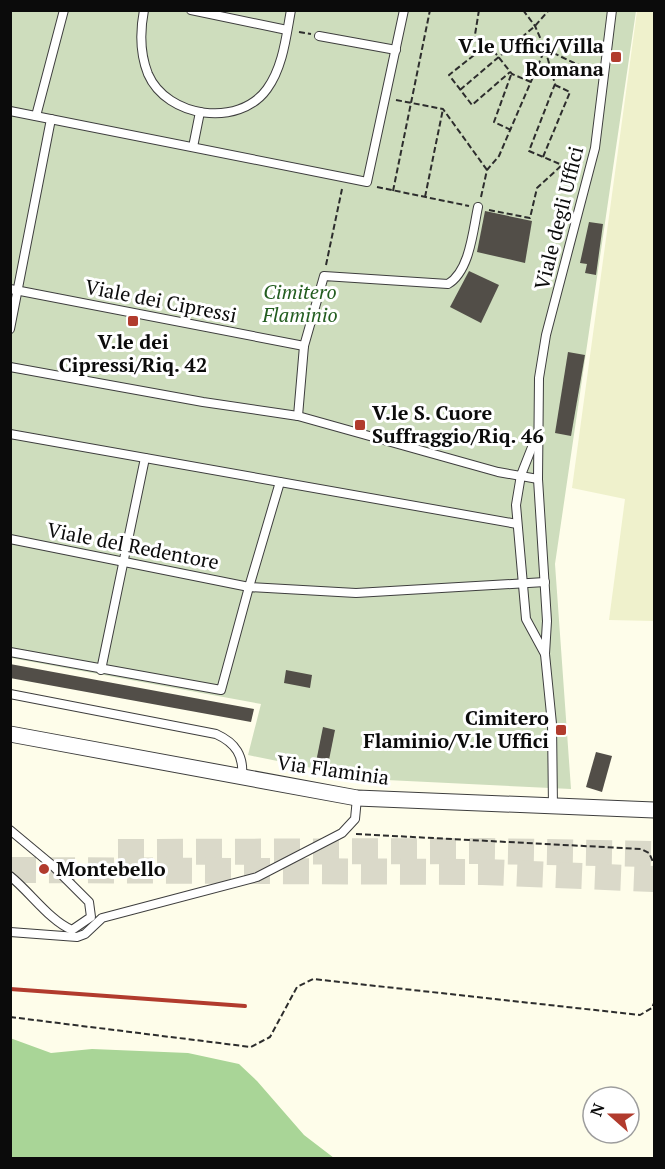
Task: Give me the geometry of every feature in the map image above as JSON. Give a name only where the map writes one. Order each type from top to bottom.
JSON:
[{"type":"street","name":"Via Flaminia","points":[[10,734],[357,798],[654,810]]},
{"type":"lane","points":[[36,116],[64,10]]},
{"type":"lane","points":[[144,10],[142,51],[148,75],[179,106],[218,115],[256,102],[268,88],[280,64],[291,10]]},
{"type":"lane","points":[[191,10],[287,30]]},
{"type":"lane","points":[[10,111],[367,182],[404,10]]},
{"type":"lane","name":"Viale degli Uffici","points":[[553,807],[552,724],[545,654],[548,629],[538,479],[537,433],[542,357],[589,175],[597,133],[610,10]]},
{"type":"lane","points":[[319,36],[396,50]]},
{"type":"lane","points":[[193,147],[200,112]]},
{"type":"lane","points":[[10,329],[15,290],[51,119]]},
{"type":"lane","points":[[298,416],[304,345],[324,276],[448,284],[454,279],[464,262],[478,207]]},
{"type":"lane","name":"Viale dei Cipressi","points":[[15,290],[304,345]]},
{"type":"lane","points":[[10,367],[203,402],[298,416],[498,472],[538,479]]},
{"type":"lane","name":"Viale degli Uffici","points":[[537,433],[521,475],[516,496],[517,524],[527,625],[545,654]]},
{"type":"lane","points":[[10,434],[517,524]]},
{"type":"lane","points":[[101,670],[145,458]]},
{"type":"lane","points":[[10,652],[221,690],[280,482]]},
{"type":"lane","name":"Viale del Redentore","points":[[10,539],[249,587],[356,592],[545,582]]},
{"type":"lane","points":[[10,694],[216,734],[237,750],[243,765],[242,777]]},
{"type":"lane","points":[[10,932],[77,937],[85,934],[102,918],[257,877],[342,833],[355,819],[357,798]]},
{"type":"lane","points":[[10,830],[52,865],[89,902],[91,917],[72,930],[59,925],[31,893],[10,876]]},
{"type":"path","points":[[393,191],[430,10]]},
{"type":"path","points":[[479,10],[474,42],[488,44],[511,73],[531,82]]},
{"type":"path","points":[[523,10],[535,26],[545,49],[555,84],[528,151],[589,175]]},
{"type":"path","points":[[460,90],[535,26],[549,10]]},
{"type":"path","points":[[287,30],[319,36]]},
{"type":"path","points":[[488,44],[448,75],[472,105],[511,73]]},
{"type":"path","points":[[545,49],[604,77]]},
{"type":"path","points":[[478,207],[487,170],[499,156],[545,49]]},
{"type":"path","points":[[511,73],[494,122],[511,130]]},
{"type":"path","points":[[543,157],[570,92],[555,84]]},
{"type":"path","points":[[385,97],[443,109],[487,170]]},
{"type":"path","points":[[425,197],[443,109]]},
{"type":"path","points":[[367,182],[375,187],[393,191],[530,218],[537,188],[562,165]]},
{"type":"path","points":[[324,276],[345,177]]},
{"type":"path","points":[[342,833],[641,849],[649,853],[654,864]]},
{"type":"path","points":[[10,1017],[252,1047],[270,1037],[297,987],[313,979],[640,1015],[652,1008],[654,1003]]},
{"type":"green space","name":"Cimitero Flaminio","points":[[10,11],[636,11],[555,564],[571,789],[366,779],[248,755],[261,704],[11,658]]},
{"type":"green space","points":[[637,11],[654,11],[654,621],[609,620],[625,499],[572,488]]},
{"type":"green space","points":[[10,1038],[51,1053],[92,1049],[188,1053],[239,1064],[304,1135],[334,1158],[11,1158]]},
{"type":"building","points":[[485,211],[532,221],[525,263],[477,252]]},
{"type":"building","points":[[589,222],[603,224],[596,275],[585,273],[587,264],[580,263]]},
{"type":"building","points":[[469,271],[499,285],[481,323],[450,307]]},
{"type":"building","points":[[568,352],[585,355],[571,436],[555,433]]},
{"type":"building","points":[[10,664],[254,709],[251,722],[10,678]]},
{"type":"building","points":[[286,670],[312,675],[310,688],[284,683]]},
{"type":"building","points":[[323,727],[335,730],[328,765],[316,762]]},
{"type":"building","points":[[596,752],[612,756],[602,792],[586,787]]},
{"type":"tunnel","points":[[118,852],[487,851],[654,854]]},
{"type":"tunnel","points":[[10,870],[483,872],[654,879]]},
{"type":"railway","points":[[10,989],[245,1006]]},
{"type":"place","name":"V.le Uffici/Villa Romana","points":[[616,57]]},
{"type":"place","name":"V.le dei Cipressi/Riq. 42","points":[[133,321]]},
{"type":"place","name":"V.le S. Cuore Suffraggio/Riq. 46","points":[[360,425]]},
{"type":"place","name":"Cimitero Flaminio/V.le Uffici","points":[[561,730]]},
{"type":"place","name":"Montebello","points":[[44,869]]}]
